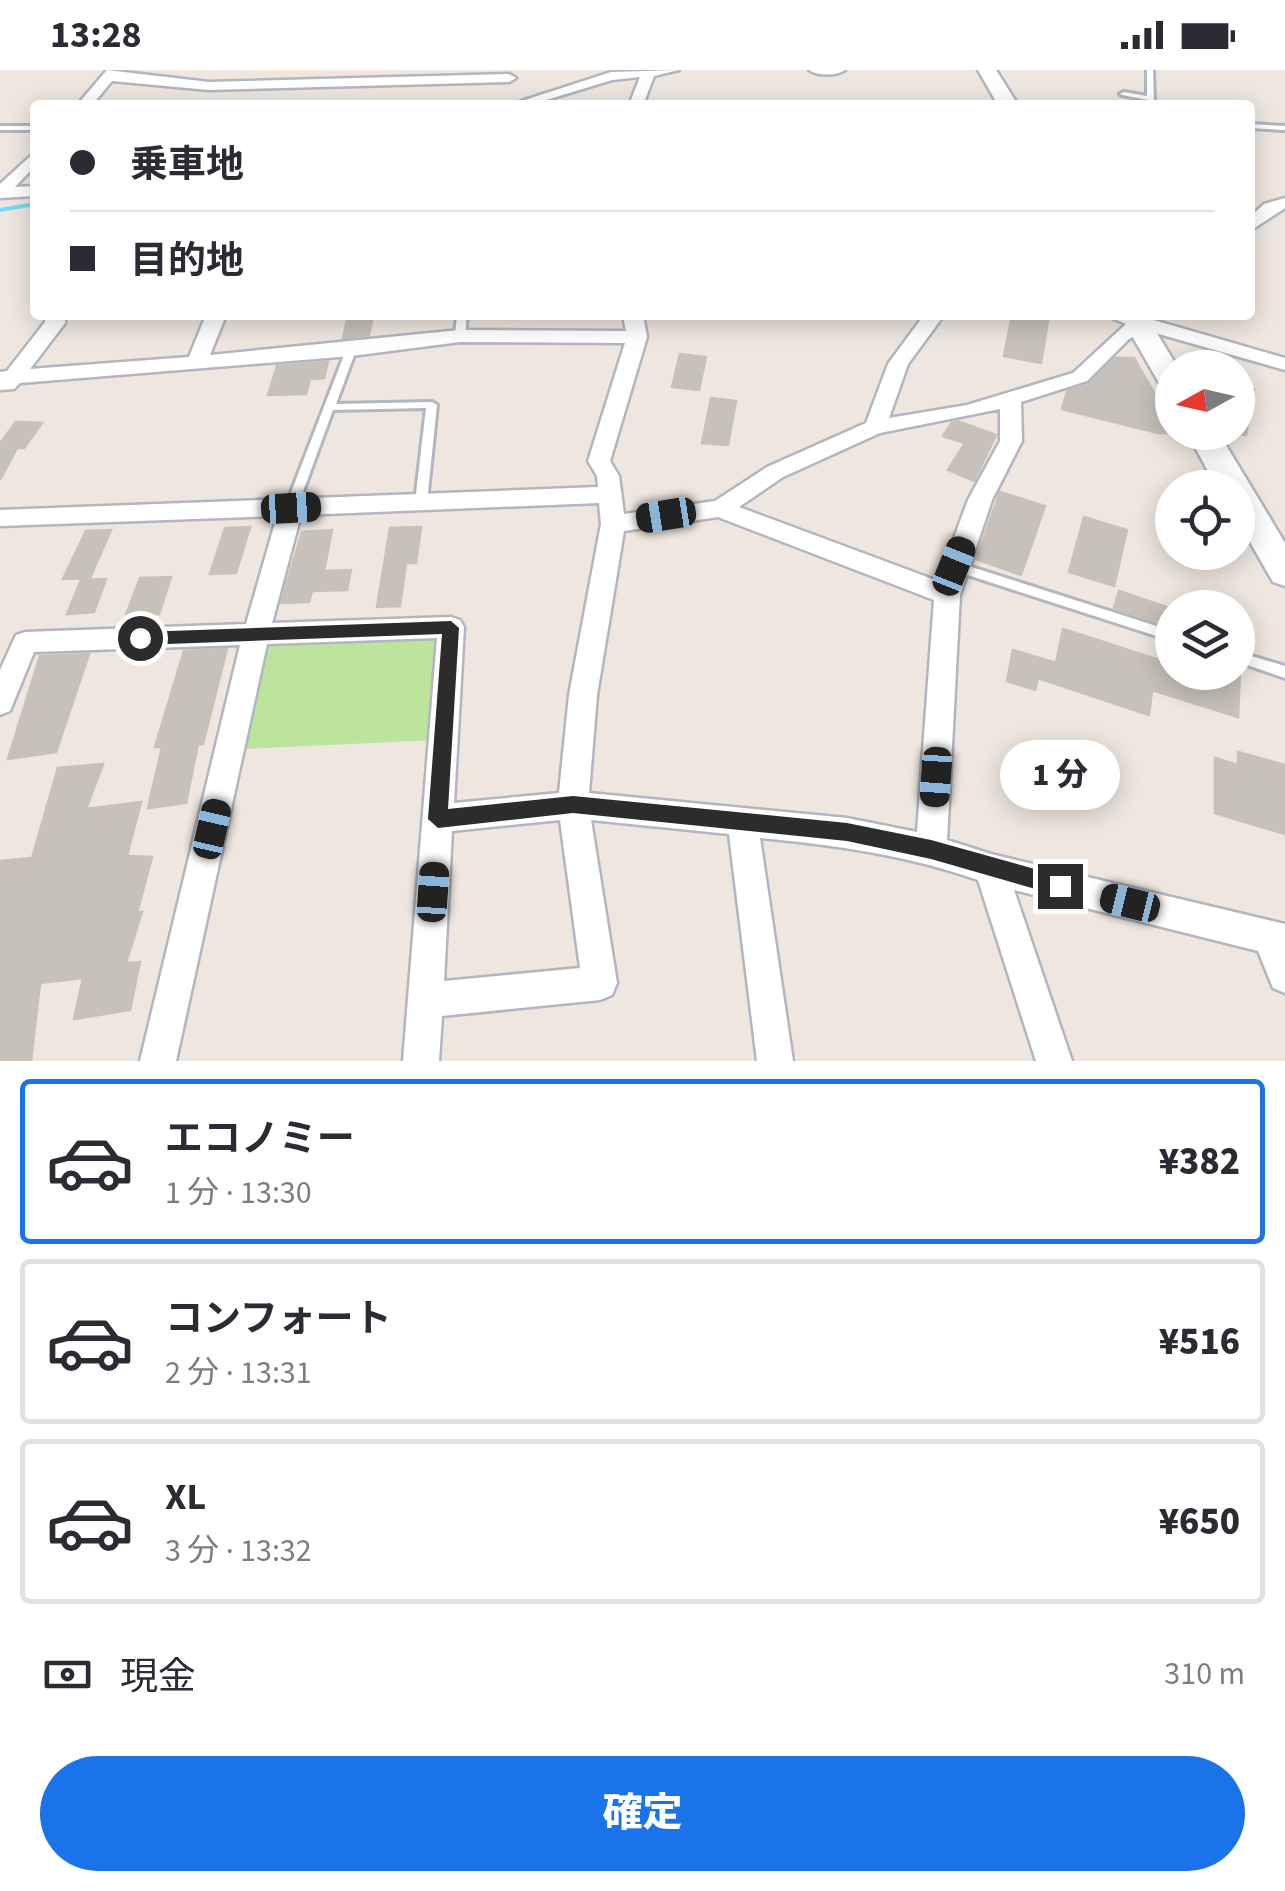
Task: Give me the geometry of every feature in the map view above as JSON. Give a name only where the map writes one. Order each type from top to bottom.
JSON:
[{"type":"main road","points":[[987,70],[1005,100]]},
{"type":"main road","points":[[1130,320],[1155,357]]},
{"type":"main road","points":[[1255,523],[1285,574]]},
{"type":"street","points":[[536,100],[568,87],[645,71],[672,70]]},
{"type":"street","points":[[816,70],[838,70]]},
{"type":"street","points":[[638,100],[648,76],[645,71]]},
{"type":"street","points":[[88,100],[112,73],[210,86],[306,77],[508,74],[524,100]]},
{"type":"street","points":[[0,192],[30,161]]},
{"type":"street","points":[[0,192],[30,192]]},
{"type":"street","points":[[1255,222],[1270,208],[1285,203]]},
{"type":"street","points":[[5,383],[55,320]]},
{"type":"street","points":[[197,362],[214,320]]},
{"type":"street","points":[[875,426],[898,364],[930,320]]},
{"type":"street","points":[[613,524],[722,508],[775,472],[875,426],[969,410],[1080,377],[1122,335],[1128,320]]},
{"type":"street","points":[[1136,320],[1285,364]]},
{"type":"street","points":[[5,383],[351,350],[461,326],[635,326],[600,461],[608,476],[613,524],[582,694],[573,804],[600,983],[425,1000]]},
{"type":"street","points":[[931,850],[950,580],[980,500],[1011,441],[1010,399]]},
{"type":"street","points":[[0,518],[610,495]]},
{"type":"street","points":[[158,1061],[256,635],[291,508]]},
{"type":"street","points":[[722,508],[744,520],[950,580]]},
{"type":"street","points":[[0,703],[24,642],[451,628],[420,1061]]},
{"type":"street","points":[[438,819],[573,804],[847,832],[1277,939],[1285,976]]},
{"type":"street","points":[[743,824],[775,1061]]},
{"type":"street","points":[[991,868],[1054,1061]]},
{"type":"lane","points":[[1124,94],[1152,99],[1150,70]]},
{"type":"lane","points":[[1255,126],[1285,128]]},
{"type":"lane","points":[[0,128],[30,128]]},
{"type":"lane","points":[[291,508],[351,350]]},
{"type":"lane","points":[[328,407],[432,405],[421,502]]},
{"type":"lane","points":[[950,580],[1155,632]]},
{"type":"lane","points":[[1255,662],[1285,672]]},
{"type":"green space","points":[[446,637],[436,740],[244,749],[266,641]]},
{"type":"building","points":[[347,320],[372,320],[369,335],[343,338]]},
{"type":"building","points":[[1011,320],[1048,320],[1041,363],[1004,356]]},
{"type":"building","points":[[680,354],[706,357],[699,390],[672,387]]},
{"type":"building","points":[[1115,358],[1134,358],[1155,394],[1155,432],[1062,409],[1067,391],[1088,385]]},
{"type":"building","points":[[328,362],[324,378],[310,379],[306,394],[268,395],[277,366]]},
{"type":"building","points":[[711,398],[736,401],[728,445],[702,443]]},
{"type":"building","points":[[957,421],[996,435],[974,481],[948,470],[965,443],[943,436]]},
{"type":"building","points":[[16,422],[42,423],[24,448],[17,448],[0,480],[0,443]]},
{"type":"building","points":[[1000,492],[1045,506],[1021,575],[976,559]]},
{"type":"building","points":[[1084,517],[1127,530],[1114,586],[1069,572]]},
{"type":"building","points":[[250,527],[236,573],[210,574],[225,528]]},
{"type":"building","points":[[421,527],[416,563],[406,563],[400,606],[377,607],[390,528]]},
{"type":"building","points":[[111,530],[90,578],[63,579],[86,531]]},
{"type":"building","points":[[332,530],[324,571],[351,570],[347,590],[312,591],[309,602],[281,603],[302,532]]},
{"type":"building","points":[[171,577],[159,614],[126,615],[140,578]]},
{"type":"building","points":[[106,579],[94,612],[67,614],[81,580]]},
{"type":"building","points":[[1119,591],[1155,603],[1155,621],[1114,608]]},
{"type":"building","points":[[1063,629],[1155,659],[1155,690],[1239,690],[1238,717],[1152,690],[1149,715],[1038,678],[1035,690],[1007,681],[1013,650],[1056,663]]},
{"type":"building","points":[[227,649],[203,744],[198,744],[186,803],[148,808],[162,747],[155,747],[184,651]]},
{"type":"building","points":[[89,654],[56,752],[8,759],[40,656]]},
{"type":"building","points":[[1238,752],[1285,765],[1285,834],[1215,813],[1215,758],[1238,765]]},
{"type":"building","points":[[103,764],[86,809],[141,802],[127,856],[152,857],[137,913],[142,912],[126,963],[140,962],[130,1010],[74,1019],[83,978],[40,983],[31,1061],[0,1061],[0,861],[32,858],[58,768]]},
{"type":"waterway","points":[[537,95],[627,70]]},
{"type":"waterway","points":[[0,210],[30,205]]},
{"type":"route","points":[[140,638],[451,628],[438,819],[573,804],[847,832],[931,850],[1060,886]]}]
